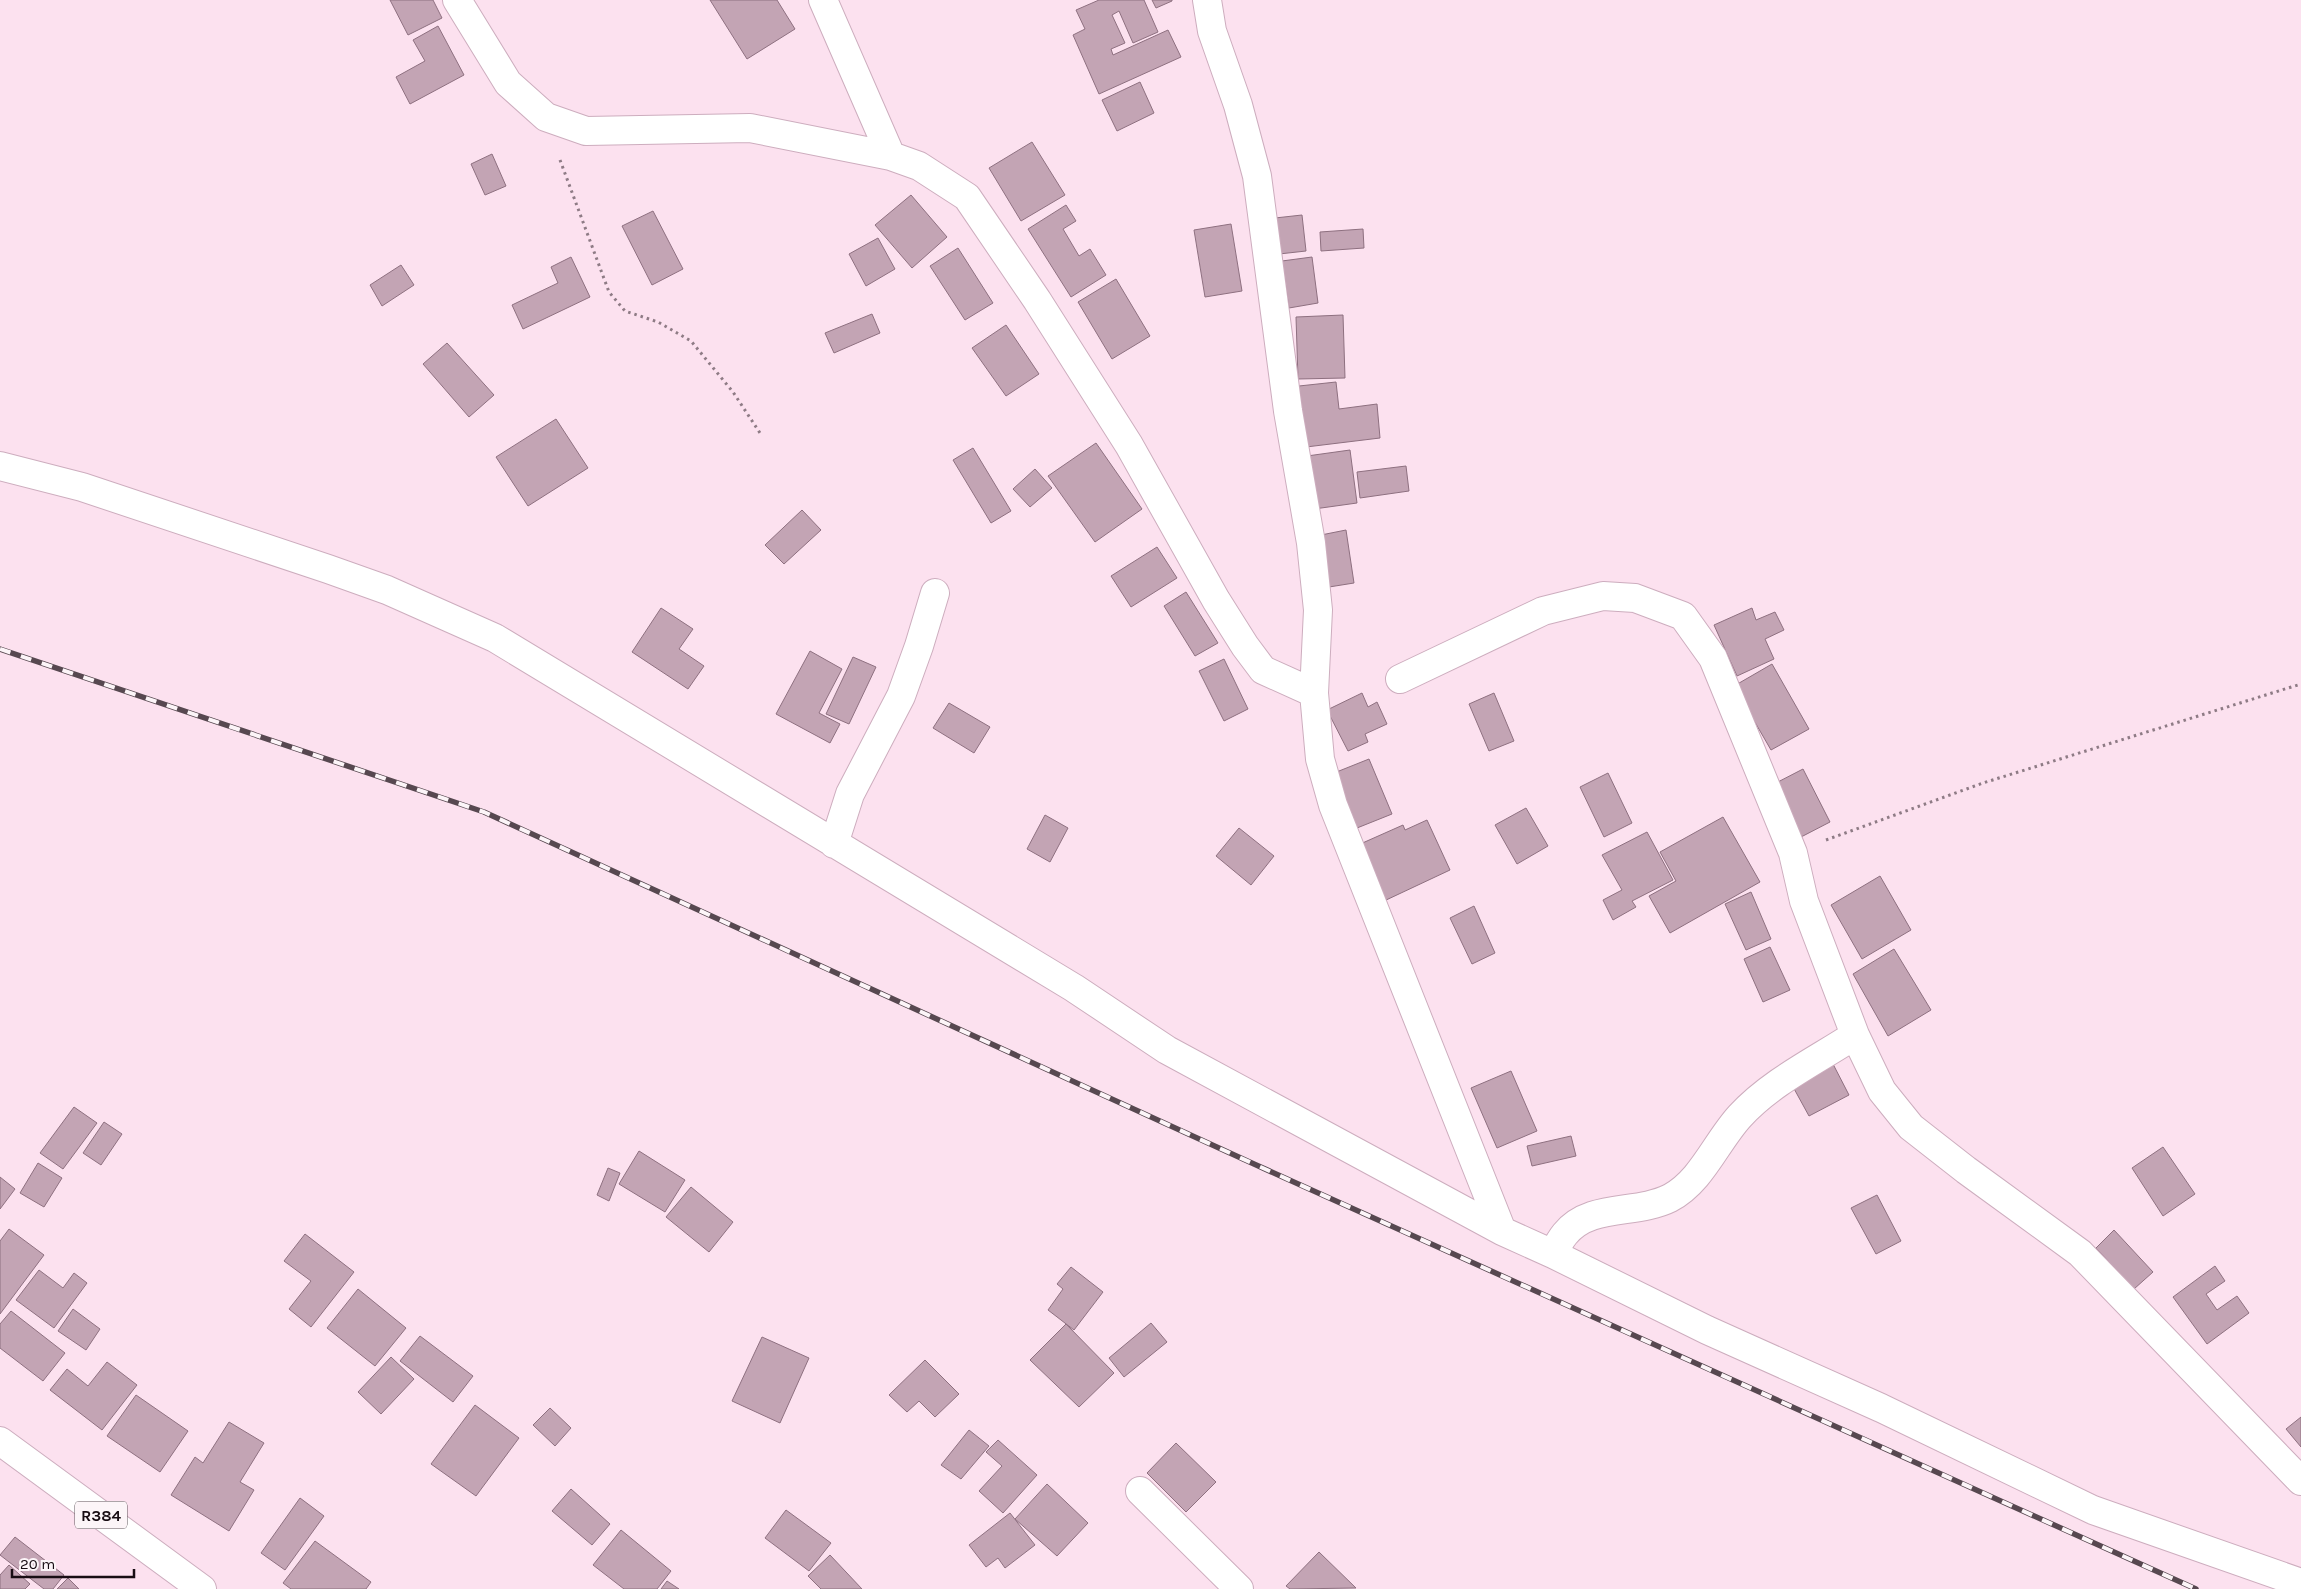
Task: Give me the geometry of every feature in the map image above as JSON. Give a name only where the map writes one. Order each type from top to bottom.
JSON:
[{"type":"street","points":[[457,0],[508,82],[546,117],[586,131],[750,128],[891,156],[919,166],[967,197],[1037,300],[1129,445],[1216,600],[1245,646],[1263,670],[1314,694]]},
{"type":"street","points":[[823,0],[891,156]]},
{"type":"street","points":[[1207,0],[1212,31],[1238,104],[1256,176],[1283,374],[1315,581],[1318,610],[1314,694],[1320,759],[1333,805],[1502,1231]]},
{"type":"street","points":[[0,466],[82,487],[328,568],[387,590],[495,638],[1074,988],[1167,1050],[1502,1231],[1707,1330],[1881,1408],[2093,1510],[2301,1583]]},
{"type":"street","points":[[834,844],[850,794],[901,696],[920,646],[935,593]]},
{"type":"street","points":[[1400,678],[1543,611],[1603,596],[1635,598],[1683,616],[1714,658],[1793,853],[1804,901],[1855,1036],[1882,1092],[1911,1127],[1966,1170],[2080,1252],[2301,1481]]},
{"type":"street","points":[[1553,1254],[1565,1234],[1583,1218],[1617,1210],[1646,1207],[1669,1198],[1689,1186],[1741,1115],[1775,1086],[1855,1036]]},
{"type":"street","name":"R384","points":[[0,1441],[202,1589]]},
{"type":"street","points":[[1140,1492],[1239,1589]]},
{"type":"path","points":[[546,117],[609,292],[625,311],[658,322],[691,341],[733,392],[760,433]]},
{"type":"path","points":[[1793,853],[1983,783],[2301,684]]},
{"type":"building","points":[[390,0],[433,0],[442,18],[408,35]]},
{"type":"building","points":[[710,0],[777,0],[795,29],[747,59]]},
{"type":"building","points":[[1099,0],[1144,0],[1158,32],[1133,43],[1119,11],[1112,15],[1125,43],[1111,49],[1113,55],[1168,30],[1181,57],[1099,94],[1073,35],[1085,29],[1076,10]]},
{"type":"building","points":[[1152,0],[1172,0],[1172,1],[1156,8]]},
{"type":"building","points":[[438,26],[464,75],[410,104],[396,77],[425,61],[413,40]]},
{"type":"building","points":[[1140,82],[1154,113],[1117,131],[1102,100]]},
{"type":"building","points":[[1032,142],[1065,195],[1021,221],[989,168]]},
{"type":"building","points":[[492,154],[506,186],[485,195],[471,164]]},
{"type":"building","points":[[911,195],[947,237],[912,268],[875,225]]},
{"type":"building","points":[[1066,205],[1076,221],[1063,229],[1079,256],[1090,249],[1106,275],[1071,297],[1028,229]]},
{"type":"building","points":[[653,211],[683,269],[652,285],[622,226]]},
{"type":"building","points":[[1302,215],[1306,251],[1279,254],[1275,218]]},
{"type":"building","points":[[1231,224],[1242,291],[1205,297],[1194,230]]},
{"type":"building","points":[[1363,229],[1364,248],[1321,251],[1320,232]]},
{"type":"building","points":[[878,238],[895,269],[866,286],[849,254]]},
{"type":"building","points":[[958,248],[993,303],[965,320],[930,266]]},
{"type":"building","points":[[571,257],[590,297],[523,329],[512,305],[558,283],[551,267]]},
{"type":"building","points":[[1312,257],[1318,303],[1289,308],[1282,261]]},
{"type":"building","points":[[401,265],[414,285],[382,306],[370,285]]},
{"type":"building","points":[[1116,279],[1150,336],[1112,359],[1078,302]]},
{"type":"building","points":[[872,314],[880,333],[834,353],[825,333]]},
{"type":"building","points":[[1343,315],[1345,378],[1298,379],[1296,317]]},
{"type":"building","points":[[1006,325],[1039,374],[1006,396],[972,348]]},
{"type":"building","points":[[447,343],[494,395],[469,417],[423,364]]},
{"type":"building","points":[[1336,382],[1339,409],[1377,404],[1380,438],[1306,447],[1299,386]]},
{"type":"building","points":[[556,419],[588,468],[528,506],[496,457]]},
{"type":"building","points":[[1096,443],[1142,509],[1095,542],[1048,476]]},
{"type":"building","points":[[973,448],[1011,511],[991,523],[953,460]]},
{"type":"building","points":[[1350,450],[1357,503],[1314,509],[1307,456]]},
{"type":"building","points":[[1406,466],[1409,491],[1360,498],[1357,472]]},
{"type":"building","points":[[1035,469],[1052,488],[1030,507],[1013,489]]},
{"type":"building","points":[[802,510],[821,530],[784,564],[765,545]]},
{"type":"building","points":[[1346,530],[1354,583],[1329,587],[1321,535]]},
{"type":"building","points":[[1157,547],[1177,578],[1131,607],[1111,576]]},
{"type":"building","points":[[1186,592],[1218,643],[1195,656],[1164,606]]},
{"type":"building","points":[[661,608],[693,629],[679,649],[704,666],[688,689],[632,652]]},
{"type":"building","points":[[1752,608],[1756,620],[1775,612],[1784,630],[1765,639],[1774,659],[1737,676],[1714,625]]},
{"type":"building","points":[[810,651],[842,669],[819,713],[840,724],[830,743],[776,714]]},
{"type":"building","points":[[853,657],[876,667],[849,724],[826,714]]},
{"type":"building","points":[[1224,659],[1248,709],[1224,721],[1199,671]]},
{"type":"building","points":[[1772,664],[1809,729],[1771,750],[1734,686]]},
{"type":"building","points":[[1362,693],[1368,707],[1377,702],[1387,724],[1365,734],[1368,742],[1348,751],[1327,710]]},
{"type":"building","points":[[1494,693],[1514,741],[1489,751],[1469,704]]},
{"type":"building","points":[[949,703],[990,727],[974,753],[933,728]]},
{"type":"building","points":[[1369,759],[1392,814],[1357,828],[1334,773]]},
{"type":"building","points":[[1803,769],[1830,822],[1801,837],[1774,784]]},
{"type":"building","points":[[1608,773],[1632,823],[1604,837],[1580,787]]},
{"type":"building","points":[[1526,808],[1548,846],[1517,864],[1495,825]]},
{"type":"building","points":[[1045,815],[1068,828],[1050,862],[1027,849]]},
{"type":"building","points":[[1723,817],[1760,882],[1670,933],[1649,896],[1676,881],[1660,852]]},
{"type":"building","points":[[1427,820],[1450,870],[1384,901],[1358,845],[1403,825],[1405,830]]},
{"type":"building","points":[[1239,828],[1274,856],[1251,885],[1216,856]]},
{"type":"building","points":[[1647,832],[1673,880],[1632,901],[1636,907],[1613,920],[1603,900],[1622,890],[1602,855]]},
{"type":"building","points":[[1880,876],[1911,930],[1862,959],[1831,905]]},
{"type":"building","points":[[1751,892],[1771,939],[1746,950],[1725,904]]},
{"type":"building","points":[[1474,906],[1495,953],[1472,964],[1450,918]]},
{"type":"building","points":[[1770,947],[1790,990],[1763,1002],[1744,959]]},
{"type":"building","points":[[1894,949],[1931,1010],[1888,1036],[1853,974]]},
{"type":"building","points":[[1833,1064],[1849,1095],[1809,1116],[1792,1085]]},
{"type":"building","points":[[1511,1071],[1537,1131],[1497,1148],[1471,1088]]},
{"type":"building","points":[[74,1107],[97,1123],[63,1169],[40,1153]]},
{"type":"building","points":[[104,1122],[122,1134],[101,1165],[83,1153]]},
{"type":"building","points":[[1571,1136],[1576,1156],[1532,1166],[1527,1146]]},
{"type":"building","points":[[2163,1147],[2195,1194],[2163,1216],[2132,1168]]},
{"type":"building","points":[[639,1151],[685,1180],[665,1212],[619,1184]]},
{"type":"building","points":[[38,1163],[62,1178],[44,1207],[20,1193]]},
{"type":"building","points":[[608,1168],[620,1173],[609,1201],[597,1195]]},
{"type":"building","points":[[0,1177],[15,1189],[0,1209]]},
{"type":"building","points":[[691,1187],[733,1222],[709,1252],[666,1217]]},
{"type":"building","points":[[1877,1195],[1901,1241],[1876,1254],[1851,1208]]},
{"type":"building","points":[[9,1229],[44,1255],[0,1314],[0,1241]]},
{"type":"building","points":[[2114,1230],[2153,1272],[2134,1289],[2096,1248]]},
{"type":"building","points":[[305,1234],[354,1272],[311,1327],[289,1309],[311,1281],[284,1261]]},
{"type":"building","points":[[2215,1266],[2225,1281],[2206,1294],[2217,1310],[2237,1296],[2249,1313],[2207,1344],[2173,1297]]},
{"type":"building","points":[[1071,1267],[1103,1292],[1074,1330],[1048,1310],[1063,1289],[1057,1284]]},
{"type":"building","points":[[39,1270],[63,1288],[74,1273],[87,1283],[54,1328],[16,1300]]},
{"type":"building","points":[[358,1289],[406,1328],[375,1366],[327,1328]]},
{"type":"building","points":[[73,1309],[100,1329],[86,1350],[58,1331]]},
{"type":"building","points":[[11,1311],[65,1353],[43,1381],[0,1348],[0,1324]]},
{"type":"building","points":[[1151,1323],[1167,1342],[1124,1377],[1109,1358]]},
{"type":"building","points":[[1066,1324],[1114,1373],[1079,1407],[1030,1360]]},
{"type":"building","points":[[420,1336],[473,1376],[453,1402],[400,1361]]},
{"type":"building","points":[[762,1337],[809,1358],[780,1423],[732,1401]]},
{"type":"building","points":[[391,1357],[414,1379],[381,1414],[358,1392]]},
{"type":"building","points":[[925,1360],[959,1394],[935,1417],[919,1401],[907,1412],[889,1395]]},
{"type":"building","points":[[107,1362],[137,1385],[102,1430],[50,1390],[67,1369],[88,1386]]},
{"type":"building","points":[[136,1395],[188,1431],[160,1472],[107,1436]]},
{"type":"building","points":[[475,1405],[519,1438],[476,1496],[431,1464]]},
{"type":"building","points":[[550,1408],[571,1428],[555,1446],[533,1425]]},
{"type":"building","points":[[2301,1417],[2301,1447],[2286,1429]]},
{"type":"building","points":[[229,1422],[264,1443],[240,1482],[254,1490],[229,1531],[171,1495],[195,1457],[203,1463]]},
{"type":"building","points":[[969,1430],[989,1446],[961,1479],[941,1465]]},
{"type":"building","points":[[998,1440],[1037,1475],[1003,1513],[979,1491],[1002,1466],[986,1452]]},
{"type":"building","points":[[1176,1443],[1216,1482],[1186,1512],[1147,1473]]},
{"type":"building","points":[[1047,1484],[1088,1523],[1057,1556],[1015,1519]]},
{"type":"building","points":[[571,1489],[610,1524],[592,1545],[552,1511]]},
{"type":"building","points":[[300,1498],[324,1516],[285,1570],[261,1553]]},
{"type":"building","points":[[786,1510],[831,1543],[809,1571],[765,1538]]},
{"type":"building","points":[[1010,1513],[1035,1545],[1005,1568],[998,1558],[986,1567],[969,1545]]},
{"type":"building","points":[[621,1530],[671,1571],[657,1589],[624,1589],[593,1565]]},
{"type":"building","points":[[15,1537],[64,1575],[53,1589],[44,1589],[0,1555]]},
{"type":"building","points":[[315,1541],[371,1582],[366,1589],[291,1589],[283,1583]]},
{"type":"building","points":[[1319,1552],[1356,1588],[1290,1589],[1286,1586]]},
{"type":"building","points":[[830,1555],[862,1589],[821,1589],[808,1576]]},
{"type":"building","points":[[9,1565],[30,1584],[25,1589],[0,1589],[0,1575]]},
{"type":"building","points":[[68,1578],[79,1589],[57,1589]]},
{"type":"building","points":[[667,1581],[679,1589],[661,1589]]},
{"type":"railway","points":[[0,649],[484,812],[1254,1164],[2196,1589]]}]
